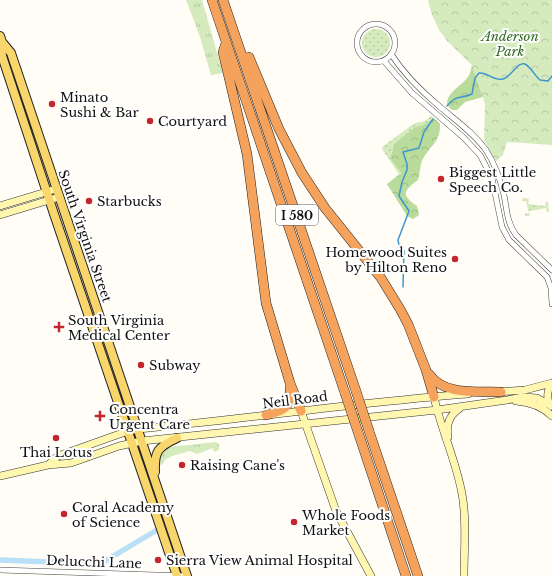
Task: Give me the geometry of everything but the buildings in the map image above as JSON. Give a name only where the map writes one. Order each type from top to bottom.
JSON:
[{"type":"highway","name":"I 580","points":[[212,0],[406,576]]},
{"type":"highway","name":"I 580","points":[[223,0],[418,576]]},
{"type":"highway","points":[[237,40],[250,60],[278,129],[291,154],[325,208],[390,292],[408,324],[426,370],[434,397]]},
{"type":"highway","points":[[226,43],[223,52],[247,154],[266,303],[290,383],[301,411]]},
{"type":"highway","points":[[426,370],[437,383],[449,389],[501,392]]},
{"type":"highway","points":[[266,415],[282,410],[288,406],[290,399],[290,383]]},
{"type":"main road","name":"South Virginia Street","points":[[1,39],[2,56],[177,576]]},
{"type":"main road","name":"South Virginia Street","points":[[1,39],[11,53],[187,576]]},
{"type":"main road","points":[[0,206],[48,191],[58,193]]},
{"type":"main road","points":[[0,215],[50,200],[58,193]]},
{"type":"main road","points":[[551,407],[547,397],[552,383]]},
{"type":"main road","name":"Neil Road","points":[[48,465],[58,456],[128,431],[138,429],[434,397],[525,390],[552,383]]},
{"type":"main road","points":[[434,397],[462,494],[464,514],[464,576]]},
{"type":"main road","name":"Neil Road","points":[[0,476],[48,465],[71,463],[142,441],[437,410],[528,397],[537,398],[551,407]]},
{"type":"main road","points":[[508,400],[533,403],[552,416]]},
{"type":"main road","points":[[452,456],[447,426],[453,413],[461,407]]},
{"type":"main road","points":[[301,411],[336,511],[371,576]]},
{"type":"main road","points":[[155,481],[156,454],[162,446],[176,438]]},
{"type":"street","points":[[374,24],[387,28],[392,32],[395,43],[391,54],[384,60],[374,62],[367,60],[359,53],[356,41],[360,32],[364,28],[374,24]]},
{"type":"street","points":[[391,54],[399,66],[419,88],[469,131],[482,145],[498,172],[511,229],[552,270]]},
{"type":"street","points":[[384,60],[412,93],[463,137],[480,155],[492,178],[502,228],[509,240],[547,277],[552,304]]},
{"type":"street","name":"Delucchi Lane","points":[[0,570],[187,576]]},
{"type":"green space","points":[[186,0],[202,0],[223,73],[211,75],[200,37]]},
{"type":"green space","name":"Anderson Park","points":[[428,0],[552,0],[552,145],[507,142],[503,155],[496,161],[484,140],[485,104],[472,65],[448,42],[439,30],[432,15]]},
{"type":"green space","points":[[376,29],[386,33],[390,43],[386,53],[376,57],[366,53],[362,43],[366,33]]},
{"type":"green space","points":[[472,65],[483,97],[465,102],[457,110],[452,110],[447,105],[449,96],[468,77]]},
{"type":"green space","points":[[431,116],[434,118],[415,127],[394,144],[390,159],[401,173],[399,174],[382,147],[412,125]]},
{"type":"green space","points":[[434,118],[440,124],[439,135],[422,161],[418,180],[409,187],[406,193],[408,199],[417,206],[419,215],[413,219],[407,216],[387,184],[401,173],[390,159],[394,144],[415,127]]},
{"type":"green space","points":[[523,198],[529,199],[528,204],[545,206],[546,202],[548,202],[549,212],[547,212],[546,208],[529,211],[530,216],[525,216],[525,214],[529,213],[526,201],[522,201]]},
{"type":"green space","points":[[216,442],[219,444],[219,450],[214,452],[213,448],[197,454],[190,451],[172,456],[159,466],[159,459],[162,454],[171,447]]},
{"type":"waterway","points":[[447,106],[454,99],[472,94],[475,78],[479,73],[496,79],[503,79],[517,67],[525,64],[540,80],[548,81],[552,76]]},
{"type":"waterway","points":[[403,287],[404,251],[399,245],[398,240],[409,211],[399,196],[402,182],[407,170],[407,164],[403,152],[419,148],[424,132],[433,119]]},
{"type":"waterway","points":[[0,560],[100,564],[157,530]]},
{"type":"place","name":"Minato Sushi & Bar","points":[[52,104]]},
{"type":"place","name":"Courtyard","points":[[150,121]]},
{"type":"place","name":"Biggest Little Speech Co.","points":[[441,179]]},
{"type":"place","name":"Starbucks","points":[[89,201]]},
{"type":"place","name":"Homewood Suites by Hilton Reno","points":[[455,259]]},
{"type":"place","name":"South Virginia Medical Center","points":[[59,327]]},
{"type":"place","name":"Subway","points":[[141,365]]},
{"type":"place","name":"Concentra Urgent Care","points":[[100,416]]},
{"type":"place","name":"Thai Lotus","points":[[56,438]]},
{"type":"place","name":"Raising Cane's","points":[[182,465]]},
{"type":"place","name":"Coral Academy of Science","points":[[64,514]]},
{"type":"place","name":"Whole Foods Market","points":[[294,522]]},
{"type":"place","name":"Sierra View Animal Hospital","points":[[158,560]]}]
